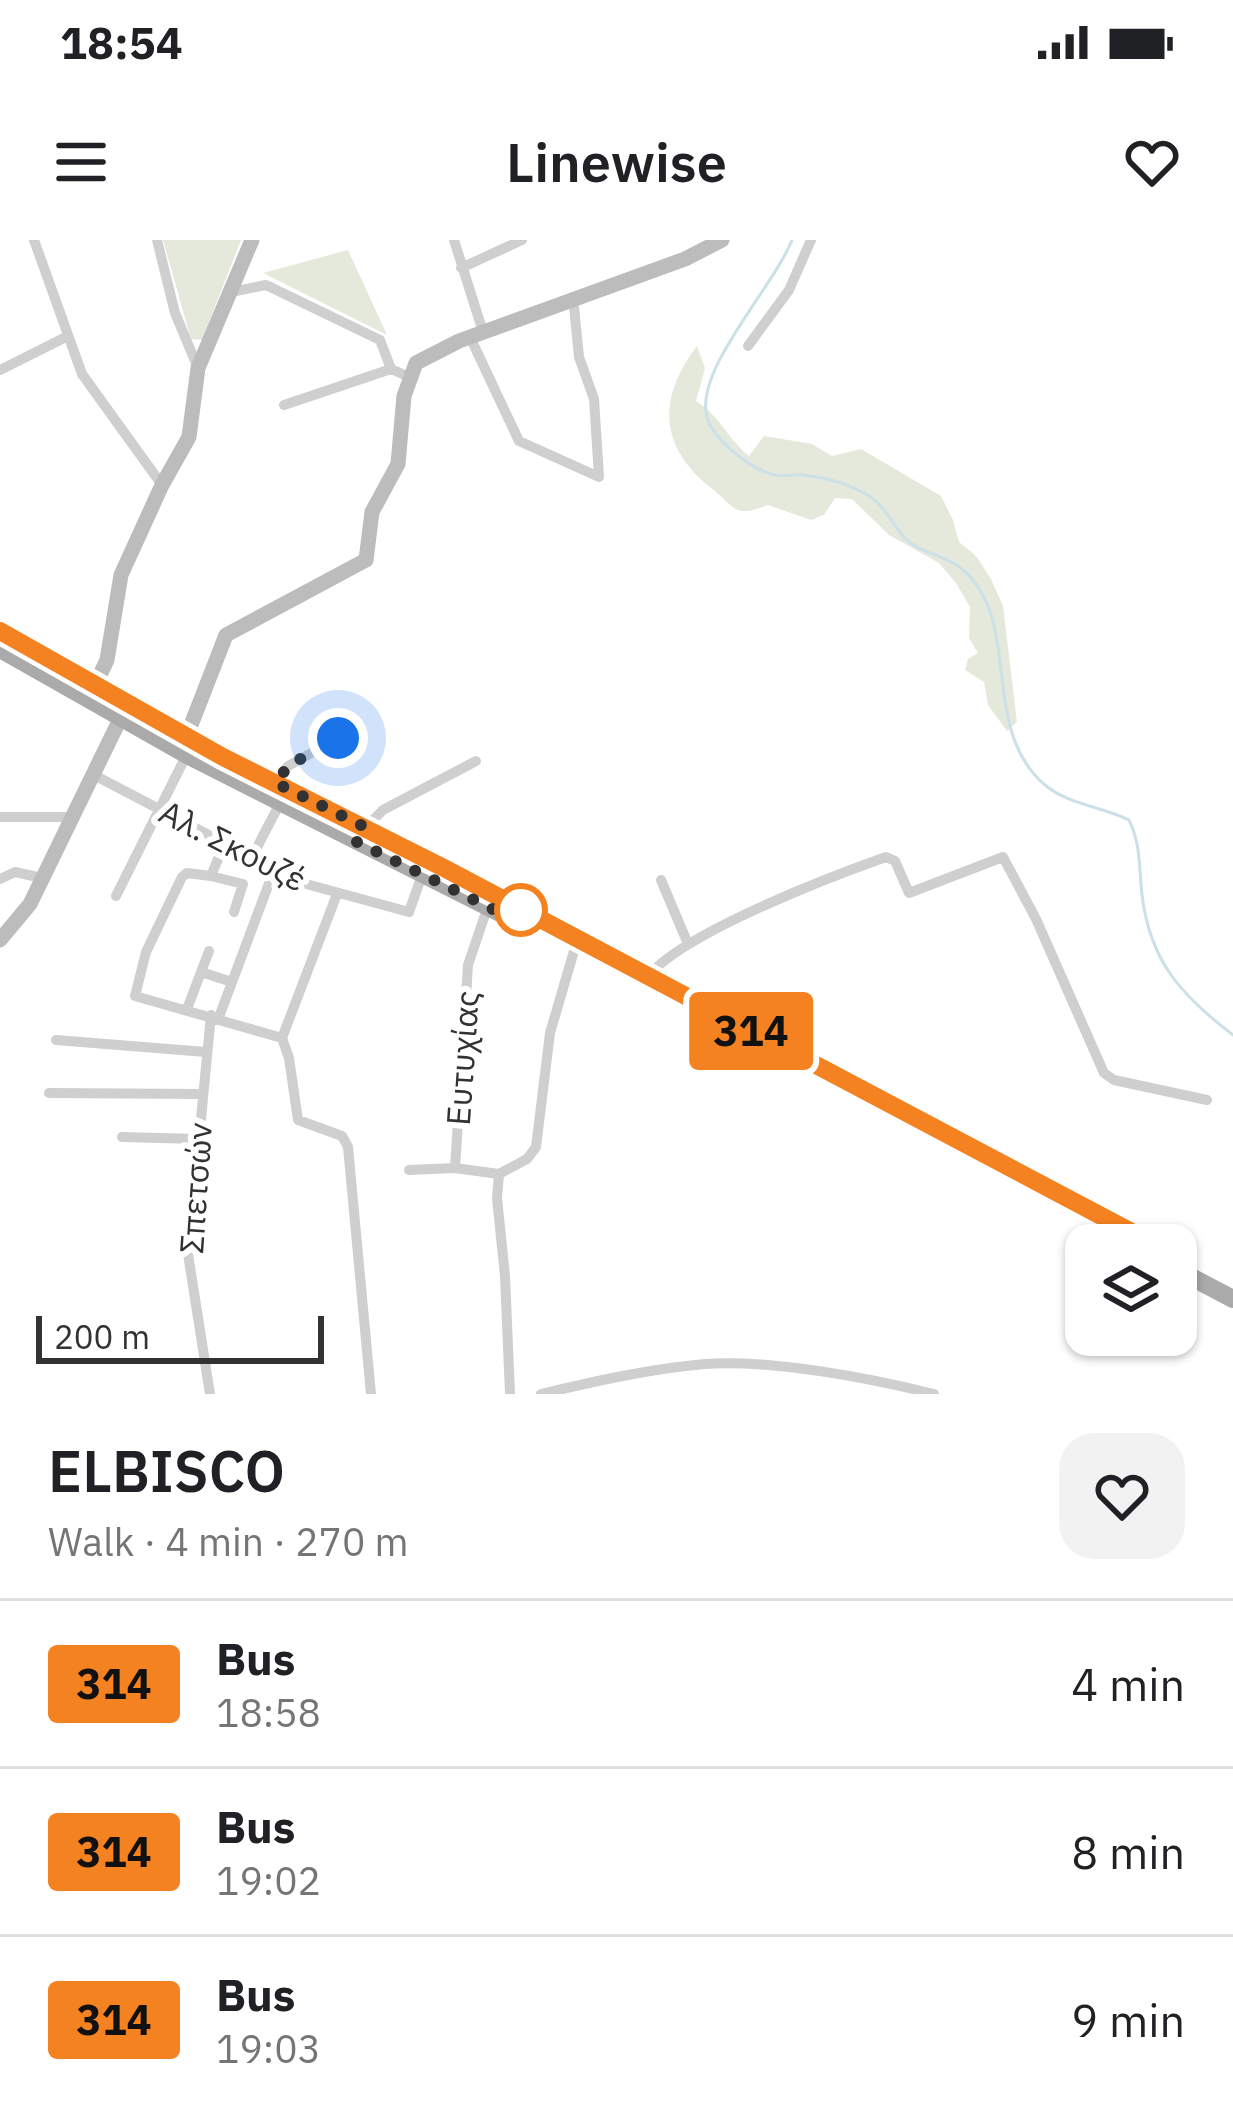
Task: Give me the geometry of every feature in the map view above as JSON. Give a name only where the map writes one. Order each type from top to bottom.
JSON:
[{"type":"main road","points":[[0,632],[87,690],[187,746],[648,977],[1116,1224]]},
{"type":"main road","points":[[0,650],[87,690]]},
{"type":"main road","points":[[368,838],[422,875],[1090,1224]]},
{"type":"main road","points":[[1197,1267],[1233,1286]]},
{"type":"main road","points":[[1197,1280],[1233,1299]]},
{"type":"street","points":[[34,240],[66,337],[88,386],[162,485]]},
{"type":"street","points":[[157,240],[175,313],[198,368]]},
{"type":"street","points":[[87,690],[107,653],[119,579],[189,437],[198,368],[252,240]]},
{"type":"street","points":[[454,240],[476,335],[518,441],[599,477],[594,399],[579,357],[573,297]]},
{"type":"street","points":[[460,268],[522,240]]},
{"type":"street","points":[[116,896],[187,746],[226,635],[366,560],[373,512],[399,457],[409,377],[420,360],[573,297],[685,259],[722,240]]},
{"type":"street","points":[[748,346],[792,284],[811,240]]},
{"type":"street","points":[[231,292],[264,284],[380,340],[391,369]]},
{"type":"street","points":[[0,370],[66,337]]},
{"type":"street","points":[[284,405],[391,369],[409,377]]},
{"type":"street","points":[[0,940],[21,916],[42,878],[124,711]]},
{"type":"street","points":[[252,857],[288,766],[338,738]]},
{"type":"street","points":[[368,838],[406,799],[476,761]]},
{"type":"street","name":"Αλ. Σκουζέ","points":[[92,774],[274,869],[338,894],[409,912],[422,875]]},
{"type":"street","points":[[0,817],[72,817]]},
{"type":"street","points":[[211,876],[225,842]]},
{"type":"street","points":[[648,977],[658,963],[688,944],[831,876],[885,857],[896,861],[909,893],[997,856],[1005,858],[1104,1073],[1114,1080],[1207,1100]]},
{"type":"street","name":"Σπετσών","points":[[210,1394],[188,1254],[206,1052],[215,1016],[274,869]]},
{"type":"street","points":[[0,879],[15,872],[42,878]]},
{"type":"street","points":[[234,912],[243,884],[187,873],[182,877],[146,952],[134,993],[140,1000],[215,1016],[282,1038]]},
{"type":"street","points":[[661,880],[688,944]]},
{"type":"street","points":[[338,894],[282,1038],[290,1058],[298,1120],[342,1136],[348,1147],[371,1394]]},
{"type":"street","name":"Ευτυχίας","points":[[488,906],[468,965],[455,1168],[499,1174]]},
{"type":"street","points":[[187,1009],[209,951]]},
{"type":"street","points":[[510,1394],[496,1198],[499,1174],[526,1159],[536,1147],[550,1033],[574,951]]},
{"type":"street","points":[[201,972],[232,982]]},
{"type":"street","points":[[56,1040],[206,1052]]},
{"type":"street","points":[[49,1093],[202,1094]]},
{"type":"street","points":[[122,1137],[198,1138]]},
{"type":"street","points":[[410,1170],[455,1168]]},
{"type":"street","points":[[542,1394],[629,1373],[749,1364],[934,1394]]},
{"type":"shaded area","points":[[163,240],[241,240],[202,340],[191,339]]},
{"type":"shaded area","points":[[348,250],[387,335],[263,273]]},
{"type":"shaded area","points":[[697,346],[705,368],[696,401],[749,456],[764,436],[812,444],[832,456],[861,449],[941,496],[959,542],[976,556],[1003,606],[1017,722],[1007,731],[988,705],[984,682],[965,670],[968,659],[978,653],[969,638],[970,607],[939,563],[889,535],[852,499],[835,498],[824,515],[811,520],[768,505],[741,511],[681,456],[673,439],[670,403],[684,365]]},
{"type":"waterway","points":[[792,240],[712,376],[706,398],[711,426],[735,453],[766,472],[826,479],[864,493],[912,544],[962,569],[981,591],[992,617],[1012,735],[1025,761],[1054,791],[1129,820],[1152,940],[1171,976],[1233,1035]]},
{"type":"bus line","name":"314","points":[[0,631],[223,757],[444,868],[1116,1224]]},
{"type":"route","points":[[338,738],[288,766],[276,783],[365,827],[357,842],[517,921],[521,910]]}]
